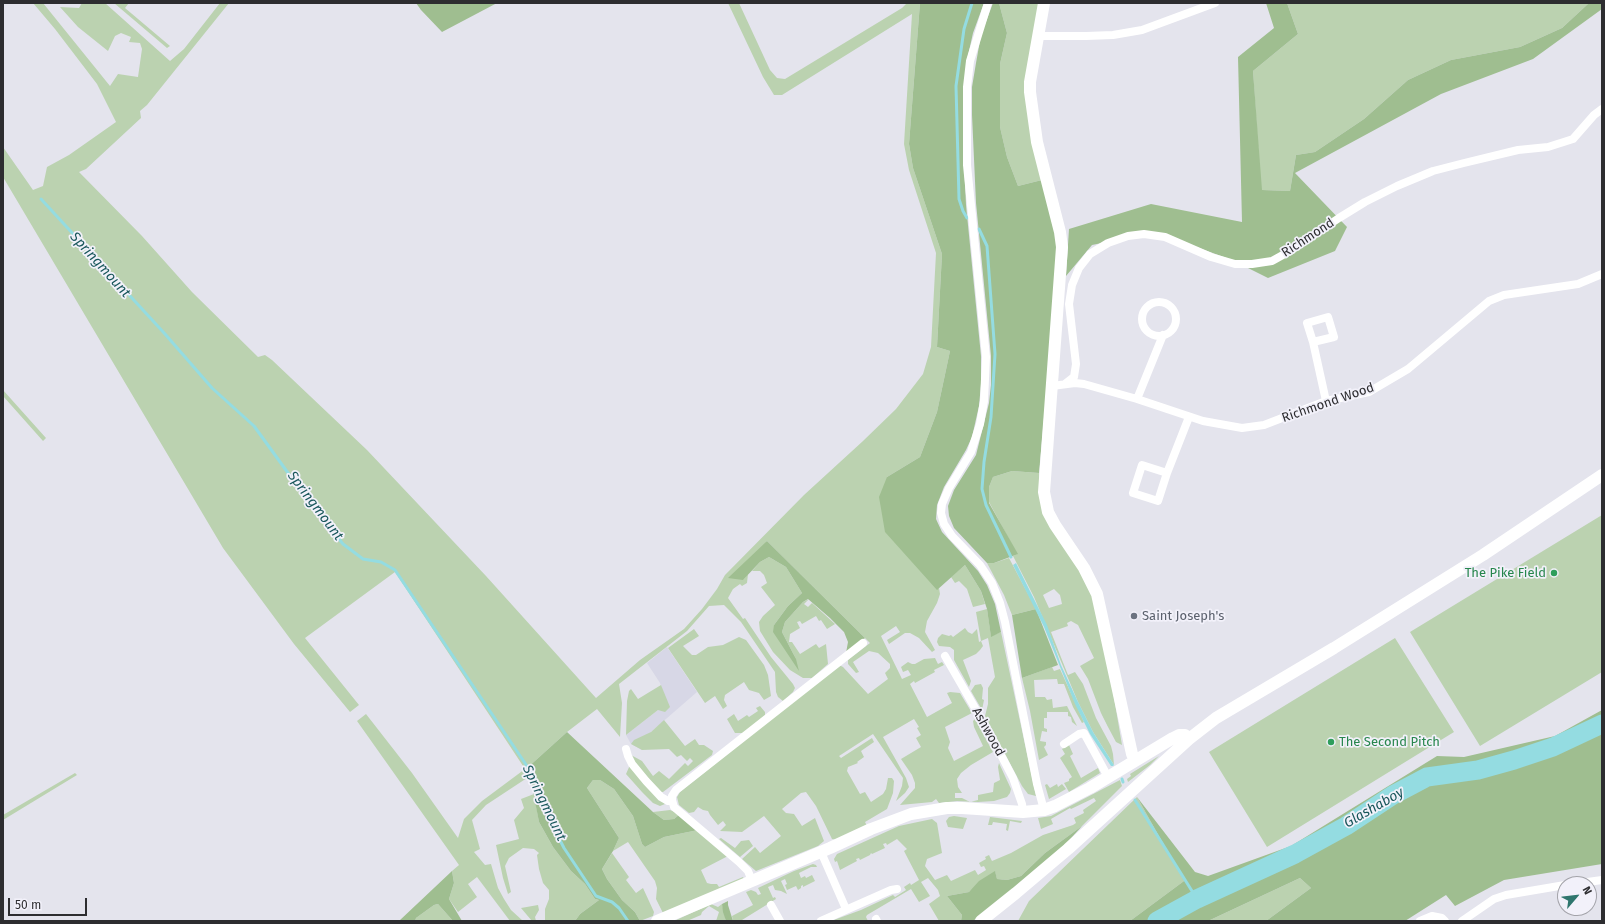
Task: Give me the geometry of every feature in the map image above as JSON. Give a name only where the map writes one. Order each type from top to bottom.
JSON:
[{"type":"main road","points":[[1044,3],[1030,82],[1031,105],[1037,142],[1060,232],[1062,247],[1044,472],[1045,502],[1055,525],[1084,568],[1096,594],[1132,754],[1135,761]]},
{"type":"main road","points":[[986,919],[1068,849],[1189,739],[1216,718],[1334,648],[1483,555],[1602,475]]},
{"type":"main road","points":[[658,921],[821,852],[894,819],[927,811],[962,808],[1022,812],[1044,810],[1070,799],[1179,735],[1185,735],[1189,739]]},
{"type":"street","points":[[988,3],[970,61],[967,87],[968,172],[986,357],[984,401],[980,424],[971,452],[948,488],[942,504],[941,513],[944,524],[952,536],[984,571],[992,583],[1000,604],[1044,810]]},
{"type":"street","points":[[1038,36],[1113,35],[1142,30],[1215,3]]},
{"type":"street","name":"Richmond","points":[[1065,384],[1074,377],[1076,364],[1069,304],[1072,284],[1079,268],[1090,254],[1108,243],[1128,236],[1144,234],[1165,237],[1211,257],[1235,264],[1252,264],[1272,261],[1290,251],[1338,218],[1365,202],[1401,184],[1433,171],[1487,156],[1548,147],[1573,139],[1594,115],[1602,109]]},
{"type":"street","name":"Richmond Wood","points":[[1052,386],[1084,384],[1138,399],[1203,421],[1242,428],[1264,425],[1326,401],[1368,392],[1408,369],[1489,301],[1504,295],[1578,284],[1602,274]]},
{"type":"street","points":[[1138,399],[1163,335],[1168,333],[1174,325],[1175,315],[1170,306],[1165,303],[1154,302],[1148,305],[1142,314],[1143,326],[1151,334],[1163,335]]},
{"type":"street","points":[[1313,342],[1326,401]]},
{"type":"street","points":[[1167,473],[1142,465],[1133,493],[1158,501],[1167,473],[1189,417]]},
{"type":"street","points":[[752,881],[748,872],[739,862],[674,807],[672,800],[676,790],[863,643]]},
{"type":"street","name":"Ashwood","points":[[945,656],[990,734],[1013,778],[1022,804],[1022,812]]},
{"type":"street","points":[[1064,744],[1079,734],[1084,733],[1108,777]]},
{"type":"street","points":[[626,749],[628,756],[640,774],[662,797],[668,801],[672,800]]},
{"type":"street","points":[[821,852],[846,909]]},
{"type":"street","points":[[1462,921],[1494,899],[1506,895],[1557,886]]},
{"type":"street","points":[[821,921],[891,890],[897,889]]},
{"type":"street","points":[[771,905],[780,921]]},
{"type":"street","points":[[1420,921],[1432,916],[1442,918],[1445,921]]},
{"type":"shaded area","points":[[667,647],[697,692],[651,732],[642,750],[631,744],[626,735],[658,710],[666,700],[660,683],[647,663]]},
{"type":"green space","points":[[33,3],[43,3],[110,86],[118,74],[138,77],[142,49],[140,43],[129,42],[131,37],[121,33],[115,36],[108,51],[78,27],[60,7],[79,8],[82,3],[105,3],[170,61],[184,49],[220,3],[229,3],[147,105],[140,111],[141,118],[86,169],[79,172],[142,236],[192,292],[258,357],[265,355],[272,360],[367,450],[486,576],[596,698],[640,660],[684,629],[702,609],[717,589],[725,575],[804,495],[896,409],[923,374],[931,347],[936,253],[909,170],[904,144],[912,14],[782,95],[774,95],[763,77],[728,3],[739,3],[770,70],[777,78],[785,79],[902,8],[907,3],[920,3],[909,144],[913,168],[942,254],[937,347],[950,351],[937,412],[920,457],[887,477],[937,589],[939,588],[940,594],[937,603],[927,621],[925,632],[935,650],[932,652],[919,638],[910,633],[905,633],[889,644],[887,640],[900,632],[896,626],[881,636],[902,679],[911,675],[908,670],[903,672],[901,667],[908,662],[915,664],[924,659],[935,658],[938,664],[942,662],[944,665],[934,670],[935,672],[915,683],[914,681],[910,684],[927,717],[952,703],[947,693],[950,692],[960,693],[972,713],[945,727],[950,742],[948,748],[954,761],[983,746],[974,727],[973,721],[975,719],[993,752],[971,765],[961,773],[957,779],[958,787],[962,793],[955,793],[955,798],[962,798],[969,802],[957,801],[939,803],[936,799],[932,802],[900,805],[915,788],[912,775],[901,759],[921,747],[916,738],[921,735],[917,728],[919,727],[914,719],[883,737],[906,778],[909,787],[905,793],[896,801],[902,786],[903,778],[873,734],[839,756],[841,758],[872,738],[874,742],[861,751],[864,757],[857,762],[858,763],[848,767],[847,771],[860,794],[865,792],[871,802],[883,794],[886,789],[888,778],[892,778],[894,781],[893,793],[887,809],[865,822],[867,826],[836,840],[832,839],[816,806],[806,792],[801,793],[782,809],[786,813],[794,814],[802,826],[815,818],[824,841],[818,846],[756,871],[742,859],[755,847],[760,853],[781,836],[764,816],[742,832],[720,831],[726,825],[723,821],[718,825],[708,811],[698,807],[694,812],[689,813],[679,805],[677,797],[680,792],[839,665],[843,667],[868,694],[888,679],[885,673],[890,668],[890,664],[878,653],[869,651],[853,662],[859,672],[856,673],[848,664],[848,660],[870,643],[767,541],[743,580],[748,574],[747,583],[742,586],[740,584],[733,589],[728,598],[743,619],[745,618],[771,657],[793,684],[795,688],[793,692],[783,701],[778,697],[776,692],[775,672],[741,622],[724,605],[709,606],[687,631],[619,684],[622,703],[620,737],[597,709],[567,732],[526,769],[530,776],[486,805],[472,820],[480,849],[474,852],[485,865],[491,864],[498,888],[504,899],[511,910],[523,921],[510,921],[477,877],[468,884],[477,897],[458,912],[449,899],[454,883],[452,871],[459,865],[357,721],[366,714],[412,773],[458,838],[464,819],[482,801],[525,769],[395,572],[305,638],[359,705],[350,712],[294,644],[223,548],[3,177],[3,147],[33,190],[43,186],[47,167],[69,155],[116,122],[97,84]]},
{"type":"green space","points":[[114,3],[129,3],[125,8],[170,46],[167,48]]},
{"type":"green space","points":[[416,3],[497,3],[442,32]]},
{"type":"green space","points":[[920,3],[984,3],[973,33],[967,60],[963,141],[966,205],[981,356],[979,406],[972,437],[944,487],[937,505],[936,519],[942,532],[978,571],[987,585],[995,604],[1001,632],[991,637],[987,609],[981,591],[965,565],[937,590],[885,532],[879,497],[887,477],[920,457],[937,412],[950,351],[937,347],[942,254],[913,168],[909,144]]},
{"type":"green space","points":[[993,3],[999,3],[1007,33],[1000,64],[1000,127],[1007,157],[1018,186],[1042,180],[1057,233],[1058,263],[1039,473],[1012,471],[993,477],[989,487],[989,503],[1018,554],[994,563],[987,563],[954,528],[949,516],[948,506],[954,490],[976,455],[989,403],[991,385],[991,356],[976,203],[972,87],[981,35]]},
{"type":"green space","points":[[999,3],[1040,3],[1027,83],[1042,180],[1018,186],[1007,157],[1000,127],[1000,64],[1007,33]]},
{"type":"green space","points":[[1266,3],[1287,3],[1298,34],[1253,71],[1262,190],[1290,191],[1296,155],[1315,152],[1364,119],[1408,80],[1451,60],[1520,47],[1562,28],[1589,3],[1602,3],[1602,9],[1533,59],[1441,94],[1295,173],[1347,227],[1335,251],[1268,278],[1232,260],[1155,232],[1092,245],[1066,276],[1069,229],[1151,204],[1242,222],[1238,57],[1274,28]]},
{"type":"green space","points":[[1287,3],[1589,3],[1562,28],[1520,47],[1451,60],[1408,80],[1364,119],[1315,152],[1296,155],[1290,191],[1261,190],[1253,71],[1298,34]]},
{"type":"green space","points":[[3,390],[46,438],[43,441],[3,396]]},
{"type":"green space","points":[[1012,471],[1039,473],[1040,500],[1093,596],[1111,680],[1122,745],[1116,742],[1108,727],[1088,679],[1080,666],[1094,658],[1078,625],[1071,621],[1067,623],[1068,626],[1051,632],[1068,675],[1075,672],[1083,684],[1096,718],[1111,746],[1114,765],[1093,732],[1078,702],[1034,597],[1013,556],[1017,554],[989,502],[989,487],[993,477]],"holes":[[[1054,589],[1060,595],[1062,604],[1049,608],[1043,595]]]},
{"type":"green space","name":"The Pike Field","points":[[1602,515],[1602,672],[1480,746],[1410,632]]},
{"type":"green space","points":[[767,541],[865,638],[846,653],[848,642],[844,632],[808,599],[803,602],[785,622],[782,632],[796,659],[799,671],[773,632],[774,625],[788,606],[802,593],[786,567],[769,557],[760,562],[743,580],[728,578]]},
{"type":"green space","points":[[769,557],[786,567],[802,593],[788,606],[774,625],[796,659],[782,632],[785,622],[803,602],[809,599],[804,604],[808,607],[812,603],[835,624],[827,629],[821,620],[819,621],[816,616],[802,624],[800,621],[797,622],[800,628],[790,634],[789,642],[792,642],[800,654],[816,644],[819,648],[826,644],[828,664],[812,678],[803,678],[790,670],[773,652],[760,631],[759,622],[775,605],[761,587],[767,583],[764,575],[760,571],[752,571],[760,562]]},
{"type":"green space","points":[[1009,558],[1036,609],[1012,615],[1004,595],[987,563],[994,563]]},
{"type":"green space","points":[[965,565],[981,591],[985,604],[973,607],[967,589],[959,581],[955,583],[951,577]]},
{"type":"green space","points":[[987,609],[991,636],[1001,632],[1036,796],[1028,794],[1022,786],[985,716],[988,704],[988,688],[995,677],[988,638],[981,641],[976,612]]},
{"type":"green space","points":[[1036,609],[1058,665],[1022,678],[1012,615]]},
{"type":"green space","points":[[965,628],[972,634],[977,629],[979,642],[981,641],[983,646],[980,650],[976,654],[963,660],[971,681],[969,687],[954,660],[954,650],[950,647],[939,646],[937,642],[938,638],[942,634],[949,636],[951,635],[953,637]]},
{"type":"green space","points":[[694,629],[699,636],[683,646],[692,655],[696,655],[708,647],[723,645],[739,637],[746,640],[764,665],[768,675],[771,696],[764,700],[759,693],[749,690],[744,682],[725,695],[724,700],[727,706],[723,709],[715,696],[705,703],[668,648]]},
{"type":"green space","name":"The Second Pitch","points":[[1395,638],[1454,732],[1267,847],[1209,752]]},
{"type":"green space","points":[[1052,667],[1054,671],[1060,669],[1084,722],[1082,723],[1073,707],[1064,684],[1058,684],[1057,679],[1034,680],[1035,697],[1045,697],[1047,700],[1052,699],[1053,708],[1067,706],[1077,726],[1072,722],[1071,717],[1068,716],[1068,712],[1047,712],[1047,718],[1044,718],[1044,728],[1047,729],[1047,732],[1042,731],[1040,741],[1046,742],[1044,747],[1048,755],[1039,760],[1022,678]]},
{"type":"green space","points":[[981,684],[983,688],[982,699],[984,700],[982,710],[971,691],[975,685]]},
{"type":"green space","points":[[661,685],[670,707],[665,712],[658,710],[626,735],[627,701],[629,691],[631,689],[638,699]]},
{"type":"green space","points":[[760,706],[765,712],[765,716],[744,733],[735,733],[727,719],[734,714],[738,721],[747,715],[749,717],[758,711],[756,708]]},
{"type":"green space","points":[[1602,710],[1602,864],[1504,880],[1455,906],[1446,895],[1405,921],[1266,921],[1311,888],[1300,878],[1208,921],[1130,921],[1184,881],[1137,797],[1195,872],[1208,876],[1291,846],[1437,756],[1464,757],[1555,736]]},
{"type":"green space","points":[[664,720],[685,746],[695,739],[699,745],[704,745],[713,751],[712,755],[663,792],[659,792],[638,769],[631,755],[642,761],[653,776],[659,771],[669,779],[685,763],[688,766],[693,761],[690,758],[687,761],[681,755],[677,757],[669,749],[642,750],[631,744],[634,740],[651,732]]},
{"type":"green space","points":[[567,732],[653,812],[664,820],[674,819],[680,814],[698,830],[664,837],[645,847],[642,844],[633,816],[614,789],[600,780],[593,780],[587,788],[619,838],[602,869],[607,879],[622,900],[635,912],[640,921],[575,921],[580,914],[599,900],[595,899],[585,884],[571,871],[553,847],[539,822],[530,776],[526,769]]},
{"type":"green space","points":[[1069,745],[1073,754],[1070,756],[1081,778],[1098,768],[1100,773],[1069,792],[1064,783],[1069,781],[1072,777],[1060,758],[1065,754],[1062,749]]},
{"type":"green space","points":[[1159,756],[1128,782],[1127,779],[1131,776],[1130,774]]},
{"type":"green space","points":[[999,763],[1011,789],[1010,793],[1007,797],[994,801],[971,802],[978,800],[978,795],[993,792],[994,783],[1000,780],[998,767]]},
{"type":"green space","points":[[630,765],[665,804],[660,806],[653,803],[642,792],[626,774]]},
{"type":"green space","points":[[75,773],[77,775],[3,820],[3,815]]},
{"type":"green space","points":[[593,780],[600,780],[614,789],[633,816],[642,844],[645,847],[664,837],[698,830],[728,856],[701,870],[707,883],[717,884],[719,887],[743,877],[744,879],[663,913],[656,899],[657,888],[655,881],[628,842],[613,851],[619,838],[587,788]]},
{"type":"green space","points":[[1120,780],[1122,786],[1082,826],[1045,853],[1021,876],[1007,880],[997,879],[995,872],[969,892],[947,896],[962,915],[961,921],[939,921],[929,904],[940,896],[938,890],[928,878],[921,882],[930,896],[919,902],[911,889],[867,915],[866,917],[868,921],[831,921],[861,910],[893,895],[895,897],[906,890],[904,887],[919,880],[904,851],[907,849],[897,839],[887,845],[886,843],[883,844],[885,848],[872,854],[871,853],[860,860],[859,858],[856,859],[857,861],[840,870],[837,861],[835,862],[834,859],[837,854],[899,826],[932,819],[937,823],[942,853],[927,859],[925,866],[935,880],[947,875],[951,881],[975,870],[978,875],[986,870],[984,866],[981,867],[979,863],[986,859],[985,857],[989,855],[992,861],[1011,853],[1043,835],[1073,825],[1076,823],[1074,818],[1084,813],[1083,810],[1096,801],[1094,798],[1071,809],[1070,808],[1051,819],[1053,824],[1041,829],[1038,818],[1051,816]]},
{"type":"green space","points":[[1047,784],[1050,788],[1057,784],[1058,787],[1062,784],[1066,789],[1049,799],[1045,785]]},
{"type":"green space","points":[[534,794],[539,822],[553,847],[571,871],[585,884],[595,899],[599,900],[580,914],[575,921],[545,921],[545,909],[549,899],[549,890],[543,883],[539,869],[537,855],[539,853],[534,849],[523,848],[509,858],[505,866],[511,892],[508,894],[496,845],[519,839],[514,820],[524,808],[521,799]]},
{"type":"green space","points":[[1137,797],[1184,881],[1130,921],[1018,921],[1029,901]]},
{"type":"green space","points":[[670,810],[680,814],[674,819],[664,820],[653,812]]},
{"type":"green space","points":[[954,816],[967,818],[963,829],[948,827],[946,821],[949,817]]},
{"type":"green space","points":[[990,817],[1022,821],[1021,823],[1010,821],[1008,831],[1006,830],[1007,824],[993,822],[992,825],[988,825]]},
{"type":"green space","points":[[1082,826],[1065,845],[1014,889],[973,921],[961,921],[962,915],[947,896],[969,892],[979,881],[995,871],[997,879],[1007,880],[1021,876],[1045,853]]},
{"type":"green space","points":[[721,838],[735,848],[741,841],[749,840],[753,846],[740,857],[719,839]]},
{"type":"green space","points":[[612,853],[629,877],[626,880],[636,893],[643,888],[654,912],[653,916],[640,921],[635,912],[622,900],[607,879],[602,869]]},
{"type":"green space","points":[[813,864],[817,867],[811,867],[799,873],[801,878],[805,876],[806,878],[812,875],[815,881],[803,887],[803,885],[801,886],[798,890],[796,886],[787,890],[785,879],[781,881],[787,894],[775,890],[773,885],[768,887],[773,898],[775,897],[776,899],[742,921],[733,921],[732,916],[753,905],[746,892],[751,890],[756,892],[758,895],[761,894],[758,888]]},
{"type":"green space","points":[[452,871],[454,883],[449,899],[462,921],[453,921],[438,904],[434,905],[416,918],[415,921],[399,921]]},
{"type":"green space","points":[[1300,878],[1311,888],[1266,921],[1208,921]]},
{"type":"green space","points":[[728,901],[733,921],[726,921],[723,912],[722,904]]},
{"type":"green space","points":[[438,904],[453,921],[415,921],[416,918],[434,905]]},
{"type":"green space","points":[[711,904],[718,907],[722,904],[726,921],[716,921],[719,912],[709,906],[702,912],[701,915],[687,921],[674,921]]},
{"type":"green space","points":[[538,905],[539,910],[535,917],[536,921],[532,921],[521,908]]},
{"type":"water","points":[[1016,563],[1047,625],[1061,665],[1078,702],[1093,732],[1114,765],[1113,766],[1111,766],[1090,734],[1075,704],[1044,627],[1013,565]]},
{"type":"waterway","points":[[967,218],[959,199],[956,86],[964,29],[972,3]]},
{"type":"waterway","name":"Springmount","points":[[41,199],[165,334],[212,388],[254,426],[304,495],[343,544],[363,559],[381,562],[395,570],[535,778],[548,817],[564,848],[596,896],[612,902],[619,908],[628,921]]},
{"type":"waterway","points":[[979,229],[987,246],[995,354],[991,417],[984,462],[982,489],[986,505],[1011,557]]},
{"type":"waterway","name":"Glashaboy","points":[[1157,921],[1197,899],[1295,854],[1346,826],[1393,795],[1427,777],[1478,770],[1514,760],[1553,747],[1602,724]]},
{"type":"waterway","points":[[1135,800],[1197,899]]},
{"type":"place","name":"The Pike Field","points":[[1554,573]]},
{"type":"place","name":"Saint Joseph's","points":[[1134,616]]},
{"type":"place","name":"The Second Pitch","points":[[1331,742]]}]
